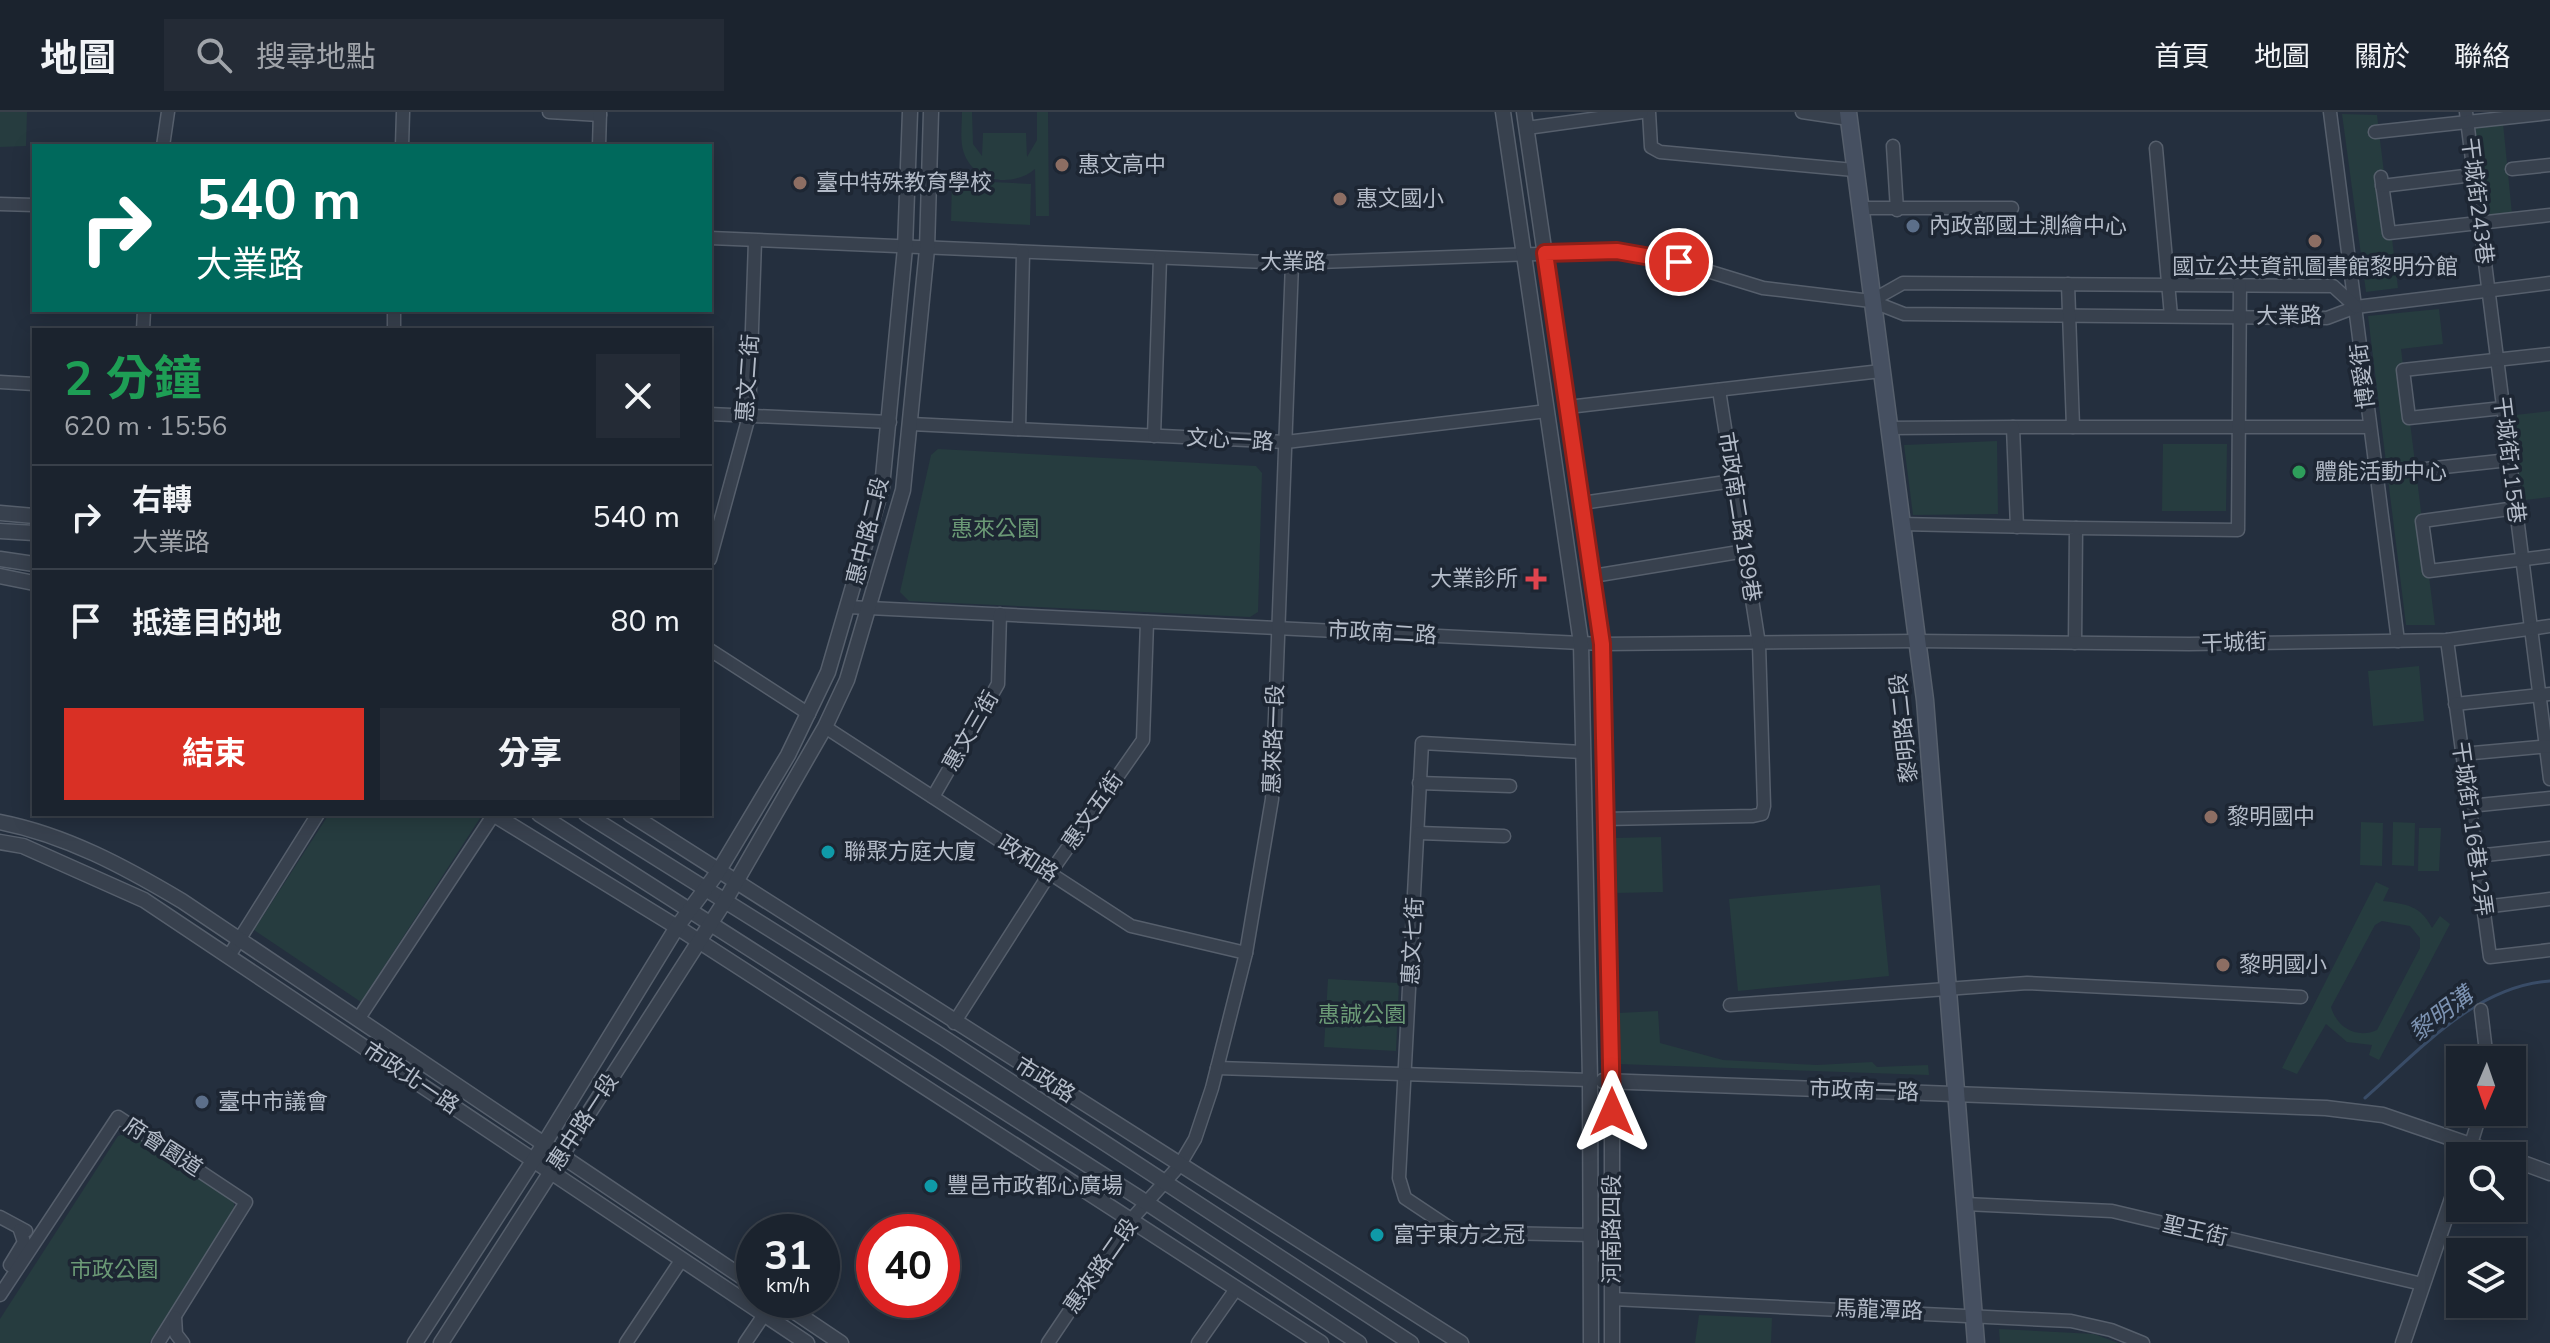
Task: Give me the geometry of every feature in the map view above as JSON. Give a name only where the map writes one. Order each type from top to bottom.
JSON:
[{"type":"main road","name":"黎明路二段","points":[[1849,116],[1925,700],[1976,1343]]},
{"type":"street","points":[[163,144],[168,112]]},
{"type":"street","points":[[402,144],[403,112]]},
{"type":"street","points":[[549,112],[600,113],[599,144]]},
{"type":"street","name":"惠中路二段","points":[[690,911],[718,872],[809,714],[828,672],[882,487],[905,248],[910,112]]},
{"type":"street","name":"惠中路二段","points":[[725,901],[825,727],[847,680],[903,490],[927,249],[931,112]]},
{"type":"street","name":"河南路四段","points":[[1503,112],[1581,643],[1590,1080],[1591,1343]]},
{"type":"street","name":"河南路四段","points":[[1524,112],[1602,644],[1612,1081],[1612,1343]]},
{"type":"street","points":[[1527,128],[1642,112]]},
{"type":"street","points":[[1649,112],[1651,147],[1660,152],[1854,170]]},
{"type":"street","points":[[1802,112],[1849,116]]},
{"type":"street","name":"博愛街","points":[[2330,112],[2398,641]]},
{"type":"street","points":[[2375,132],[2466,117],[2550,113]]},
{"type":"street","name":"干城街243巷","points":[[2466,117],[2488,291]]},
{"type":"street","points":[[1893,146],[1897,210]]},
{"type":"street","points":[[2156,148],[2171,316]]},
{"type":"street","points":[[2512,169],[2550,165]]},
{"type":"street","points":[[2473,175],[2382,182],[2389,233],[2550,215]]},
{"type":"street","points":[[0,204],[32,205]]},
{"type":"street","points":[[1859,208],[2012,208]]},
{"type":"street","name":"大業路","points":[[712,238],[1292,263],[1617,251],[1662,257],[1763,288],[1871,301],[1904,314],[2327,318],[2356,307],[2333,286],[1903,283],[1871,301]]},
{"type":"street","name":"惠文二街","points":[[712,552],[749,416],[755,241]]},
{"type":"street","points":[[1019,429],[1023,253]]},
{"type":"street","points":[[1154,436],[1160,258]]},
{"type":"street","name":"惠來路一段","points":[[1156,1192],[1179,1166],[1195,1139],[1217,1068],[1246,953],[1272,799],[1292,263]]},
{"type":"street","points":[[2356,307],[2550,283]]},
{"type":"street","points":[[2068,284],[2073,427]]},
{"type":"street","points":[[1901,524],[2238,530],[2240,285]]},
{"type":"street","name":"干城街115巷","points":[[2488,291],[2531,629],[2545,694],[2550,779]]},
{"type":"street","points":[[2503,408],[2409,418],[2403,370],[2550,355]]},
{"type":"street","points":[[1568,407],[1881,371]]},
{"type":"street","points":[[0,382],[32,384]]},
{"type":"street","name":"市政南二路189巷","points":[[1604,819],[1762,814],[1759,644],[1719,390]]},
{"type":"street","name":"文心一路","points":[[911,424],[1286,442],[1547,411]]},
{"type":"street","points":[[712,414],[890,422]]},
{"type":"street","points":[[2013,427],[2017,527]]},
{"type":"street","points":[[1888,428],[2369,427]]},
{"type":"street","points":[[2416,470],[2509,460]]},
{"type":"street","points":[[1582,503],[1733,481]]},
{"type":"street","points":[[2516,508],[2422,521],[2429,571],[2550,556]]},
{"type":"street","points":[[0,513],[32,516]]},
{"type":"street","points":[[2075,643],[2076,528]]},
{"type":"street","points":[[0,531],[32,533]]},
{"type":"street","points":[[1593,576],[1745,551]]},
{"type":"street","points":[[0,559],[32,564]]},
{"type":"street","points":[[0,576],[32,583]]},
{"type":"street","name":"市政南二路","points":[[848,607],[1602,644],[1917,641]]},
{"type":"street","name":"惠文三街","points":[[933,797],[998,684],[1000,614]]},
{"type":"street","name":"惠文五街","points":[[954,1023],[1050,873],[1143,740],[1147,622]]},
{"type":"street","name":"干城街","points":[[1917,641],[2447,640],[2550,626]]},
{"type":"street","name":"干城街116巷12弄","points":[[2447,640],[2490,957],[2550,950]]},
{"type":"street","points":[[712,651],[809,714]]},
{"type":"street","points":[[2455,704],[2545,694]]},
{"type":"street","name":"政和路","points":[[825,727],[1131,926],[1246,953]]},
{"type":"street","name":"惠文七街","points":[[1582,752],[1422,743],[1399,1178],[1405,1198],[1456,1232],[1591,1235]]},
{"type":"street","points":[[2462,754],[2548,747]]},
{"type":"street","points":[[1420,783],[1510,786]]},
{"type":"street","points":[[2469,806],[2550,798]]},
{"type":"street","points":[[229,956],[317,816]]},
{"type":"street","points":[[359,1018],[493,816]]},
{"type":"street","points":[[497,816],[677,927],[1321,1343]]},
{"type":"street","name":"市政路","points":[[542,816],[710,925],[1411,1343]]},
{"type":"street","name":"市政路","points":[[589,816],[707,888],[1156,1192],[1359,1343]]},
{"type":"street","name":"市政路","points":[[633,816],[1461,1343]]},
{"type":"street","name":"市政北一路","points":[[0,822],[61,839],[134,872],[359,1018],[736,1273]]},
{"type":"street","points":[[1419,833],[1504,836]]},
{"type":"street","name":"市政北一路","points":[[0,842],[36,851],[144,900],[736,1295]]},
{"type":"street","points":[[2476,856],[2550,848]]},
{"type":"street","points":[[2483,907],[2550,899]]},
{"type":"street","name":"惠中路一段","points":[[440,1343],[725,901]]},
{"type":"street","name":"惠中路一段","points":[[418,1337],[690,911]]},
{"type":"street","points":[[1730,1005],[2027,983],[2301,997]]},
{"type":"street","points":[[2481,1010],[2485,1046]]},
{"type":"street","name":"市政南一路","points":[[1217,1068],[2326,1108],[2383,1115],[2449,1142]]},
{"type":"street","name":"府會園道","points":[[1,1289],[118,1117],[246,1202],[158,1343]]},
{"type":"street","points":[[2526,1164],[2550,1173]]},
{"type":"street","name":"惠來路二段","points":[[1048,1343],[1130,1221],[1156,1192]]},
{"type":"street","name":"聖王街","points":[[1965,1204],[2112,1211],[2422,1284]]},
{"type":"street","points":[[2403,1343],[2446,1215]]},
{"type":"street","points":[[0,1217],[20,1230],[45,1228]]},
{"type":"street","points":[[1,1289],[23,1244],[20,1230]]},
{"type":"street","points":[[626,1343],[682,1259]]},
{"type":"street","points":[[1198,1343],[1236,1289]]},
{"type":"street","name":"馬龍潭路","points":[[1612,1299],[2071,1321],[2111,1330],[2143,1343]]},
{"type":"street","points":[[175,1316],[175,1330],[183,1343]]},
{"type":"street","points":[[745,1343],[761,1318]]},
{"type":"street","name":"市政北一路","points":[[770,1318],[807,1343]]},
{"type":"street","points":[[803,1318],[841,1343]]},
{"type":"street","points":[[418,1337],[440,1343]]},
{"type":"green space","points":[[0,112],[27,112],[26,146],[0,147]]},
{"type":"green space","points":[[962,112],[972,112],[973,144],[982,156],[983,133],[1026,133],[1027,157],[1037,140],[1037,112],[1048,112],[1049,216],[1036,216],[1035,169],[1016,179],[1005,180],[984,176],[975,170],[962,146]]},
{"type":"green space","points":[[2342,114],[2377,115],[2398,288],[2366,292]]},
{"type":"green space","points":[[2503,123],[2512,214],[2484,217],[2471,127]]},
{"type":"green space","points":[[952,180],[1031,184],[1030,225],[951,221]]},
{"type":"green space","points":[[2439,309],[2443,344],[2401,349],[2435,625],[2406,625],[2368,316]]},
{"type":"green space","points":[[2550,411],[2550,497],[2517,501],[2506,416]]},
{"type":"green space","points":[[1997,441],[1998,514],[1913,515],[1904,445]]},
{"type":"green space","points":[[2163,444],[2227,444],[2226,511],[2162,511]]},
{"type":"green space","name":"惠來公園","points":[[938,449],[1256,466],[1262,473],[1258,612],[1250,617],[909,601],[900,592],[931,455]]},
{"type":"green space","points":[[2419,666],[2424,721],[2373,726],[2368,671]]},
{"type":"green space","points":[[328,816],[481,816],[361,1002],[254,930]]},
{"type":"green space","points":[[2361,822],[2383,823],[2382,866],[2360,865]]},
{"type":"green space","points":[[2393,822],[2415,823],[2414,866],[2392,865]]},
{"type":"green space","points":[[2419,828],[2441,828],[2439,871],[2418,871]]},
{"type":"green space","points":[[1661,837],[1663,892],[1615,893],[1613,838]]},
{"type":"green space","points":[[2376,882],[2389,888],[2383,901],[2412,907],[2423,915],[2432,928],[2440,916],[2450,924],[2379,1060],[2369,1055],[2372,1045],[2347,1042],[2326,1024],[2297,1074],[2282,1068]],"holes":[[[2382,921],[2410,926],[2420,938],[2420,948],[2377,1030],[2362,1033],[2349,1030],[2338,1021],[2331,1007],[2375,925]]]},
{"type":"green space","points":[[1880,885],[1889,976],[1738,991],[1729,899]]},
{"type":"green space","name":"惠誠公園","points":[[1328,979],[1399,983],[1396,1051],[1324,1047]]},
{"type":"green space","points":[[1658,1011],[1660,1043],[1723,1060],[1817,1065],[1872,1062],[1877,1067],[1928,1065],[1929,1075],[1618,1064],[1618,1013]]},
{"type":"green space","name":"市政公園","points":[[130,1132],[234,1200],[234,1211],[149,1343],[0,1343],[0,1319],[118,1136]]},
{"type":"green space","points":[[1699,1315],[1772,1318],[1771,1343],[1695,1343]]},
{"type":"green space","points":[[1999,1329],[2094,1334],[2118,1343],[2000,1343]]},
{"type":"waterway","name":"黎明溝","points":[[2365,1098],[2427,1042],[2473,1008],[2497,995],[2550,981]]},
{"type":"place","name":"惠文高中","points":[[1062,165]]},
{"type":"place","name":"臺中特殊教育學校","points":[[800,183]]},
{"type":"place","name":"惠文國小","points":[[1340,199]]},
{"type":"place","name":"內政部國土測繪中心","points":[[1913,226]]},
{"type":"place","name":"國立公共資訊圖書館黎明分館","points":[[2315,241]]},
{"type":"place","name":"體能活動中心","points":[[2299,472]]},
{"type":"place","name":"大業診所","points":[[1536,579]]},
{"type":"place","name":"黎明國中","points":[[2211,817]]},
{"type":"place","name":"聯聚方庭大廈","points":[[828,852]]},
{"type":"place","name":"黎明國小","points":[[2223,965]]},
{"type":"place","name":"臺中市議會","points":[[202,1102]]},
{"type":"place","name":"豐邑市政都心廣場","points":[[931,1186]]},
{"type":"place","name":"富宇東方之冠","points":[[1377,1235]]},
{"type":"route","points":[[1612,1112],[1602,644],[1545,253],[1617,251],[1679,262]]}]
